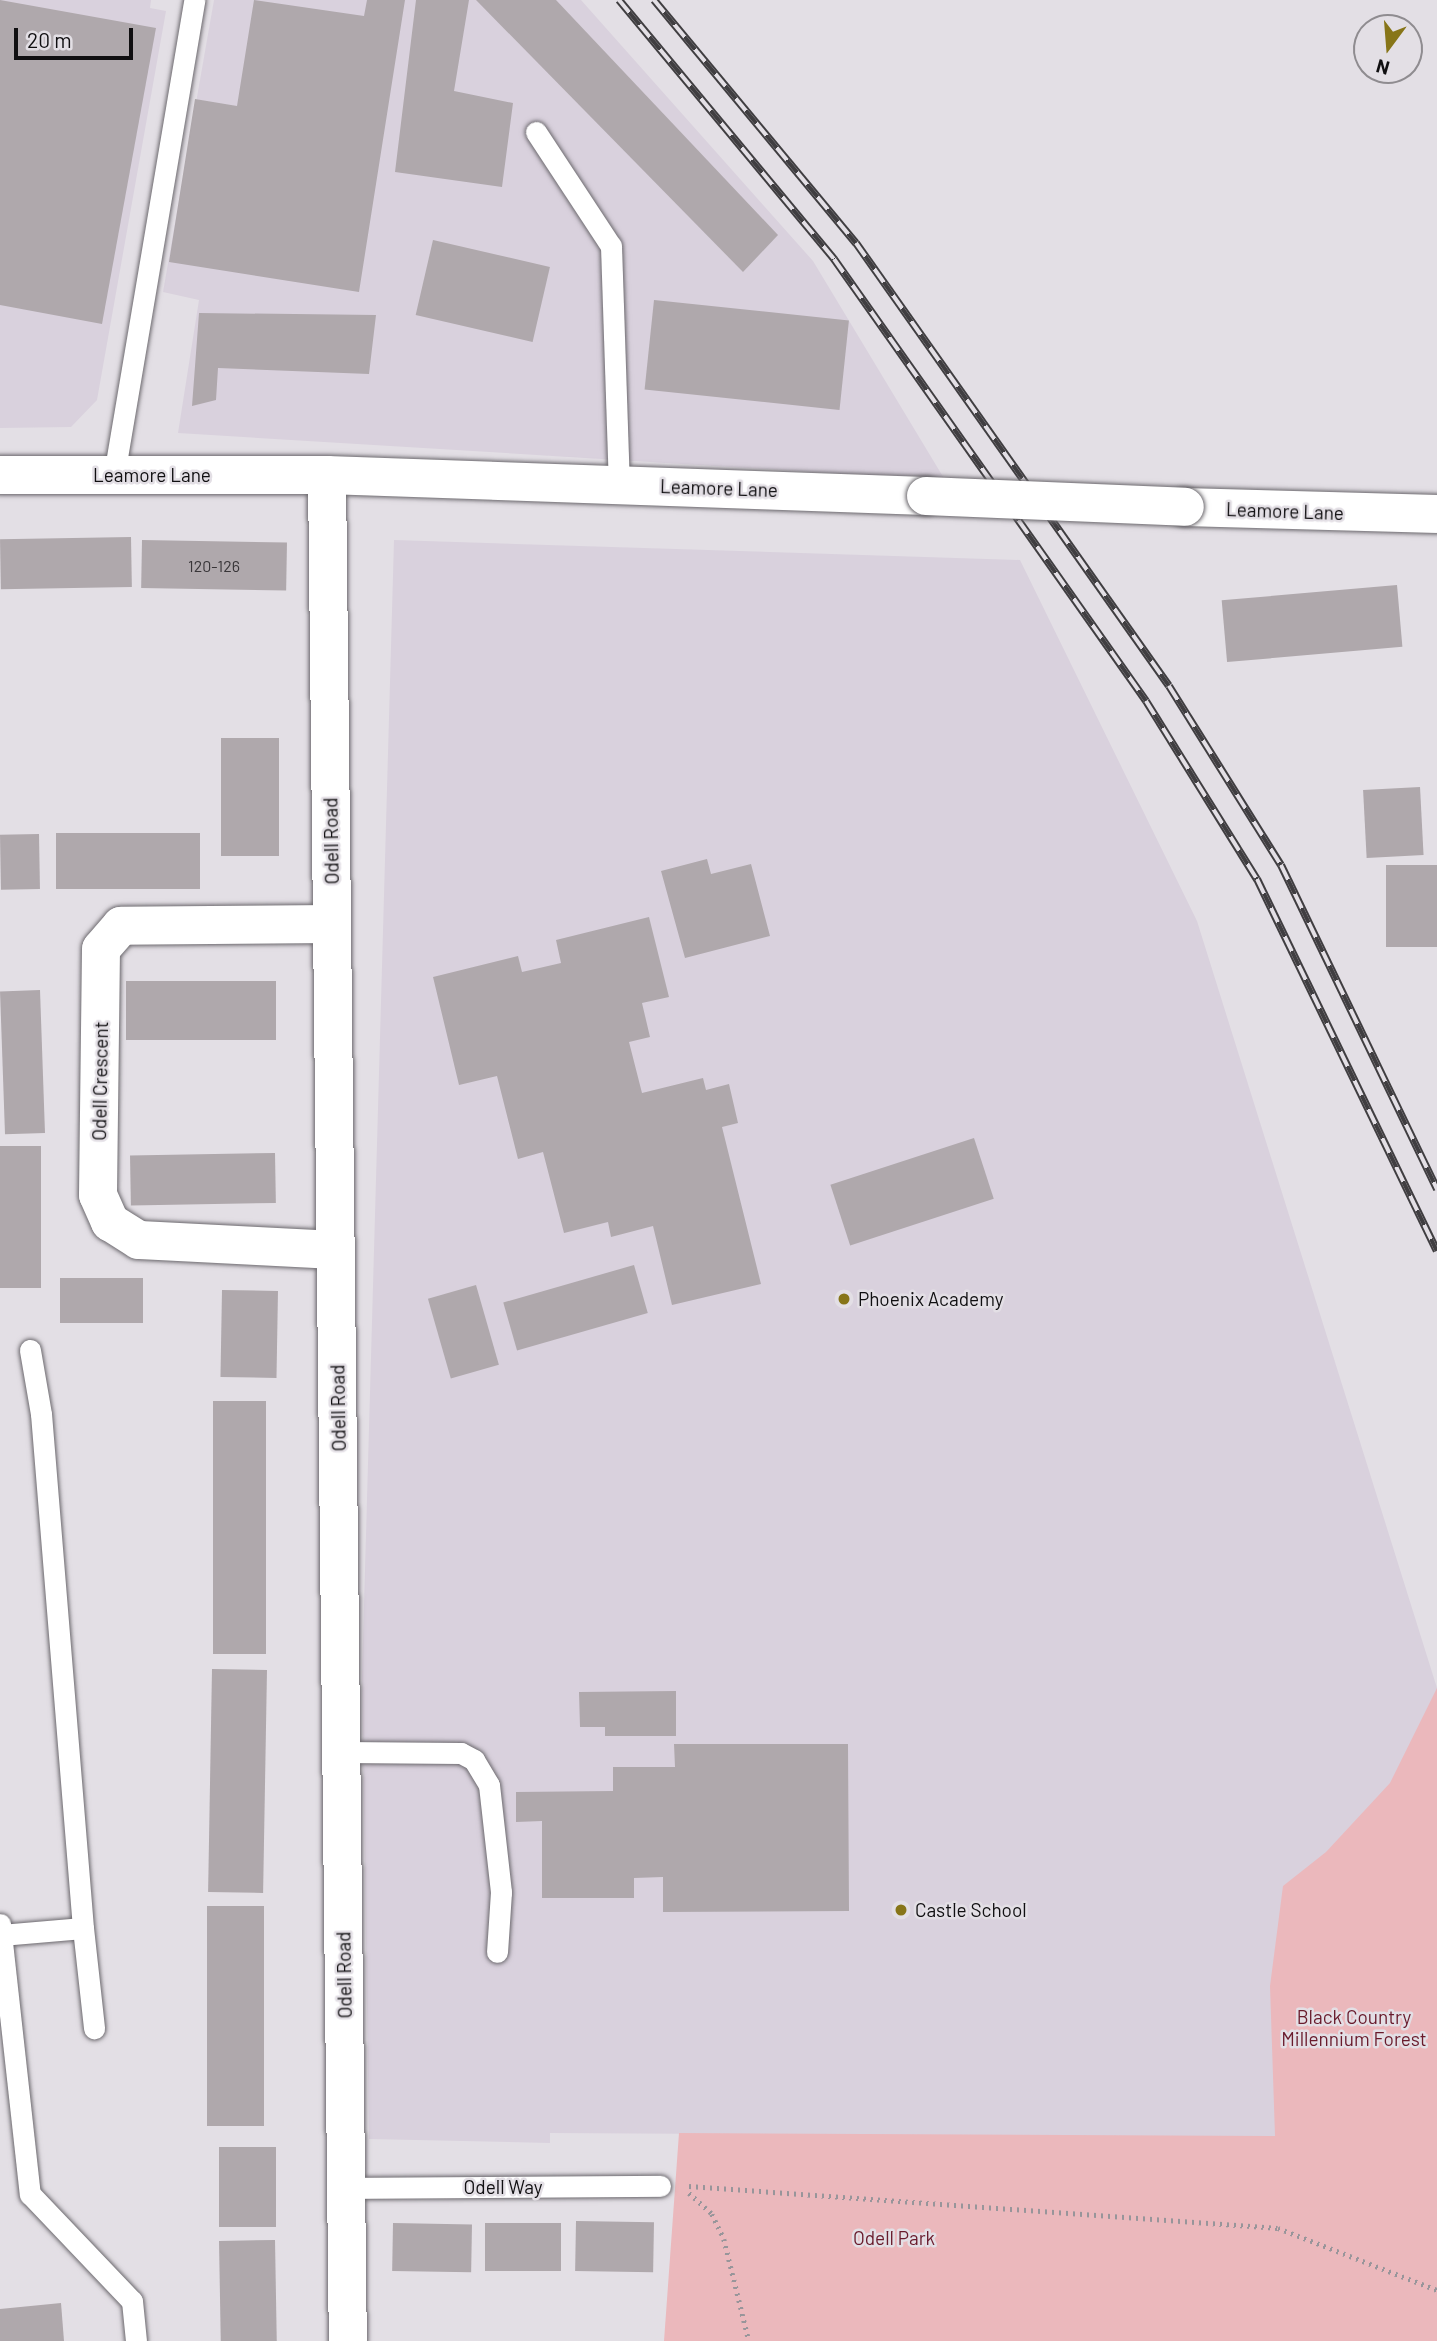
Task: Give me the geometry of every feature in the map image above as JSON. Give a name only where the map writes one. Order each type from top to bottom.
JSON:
[{"type":"street","name":"Leamore Lane","points":[[0,475],[327,475],[1437,514]]},
{"type":"street","name":"Odell Road","points":[[327,475],[348,2341]]},
{"type":"street","name":"Odell Crescent","points":[[332,924],[121,926],[101,949],[98,1195],[110,1222],[139,1240],[336,1250]]},
{"type":"lane","points":[[114,475],[194,0]]},
{"type":"lane","points":[[536,132],[611,246],[618,484]]},
{"type":"lane","points":[[30,1350],[41,1414],[83,1928],[94,2028]]},
{"type":"lane","points":[[342,1752],[461,1753],[474,1760],[489,1785],[501,1892],[497,1952]]},
{"type":"lane","points":[[83,1928],[1,1930],[30,2193],[132,2301],[136,2341]]},
{"type":"lane","name":"Odell Way","points":[[346,2188],[660,2186]]},
{"type":"path","points":[[749,2341],[724,2239],[698,2197],[676,2186],[1278,2228],[1437,2290]]},
{"type":"shaded area","points":[[0,0],[151,0],[150,8],[166,11],[97,400],[71,427],[0,428]]},
{"type":"shaded area","points":[[214,0],[581,0],[813,261],[945,480],[178,433],[199,300],[163,292]]},
{"type":"shaded area","name":"Phoenix Academy","points":[[394,540],[1020,560],[1197,921],[1437,1688],[1437,2138],[550,2133],[550,2143],[369,2139],[362,1677]]},
{"type":"green space","name":"Odell Park","points":[[1437,1688],[1437,2341],[664,2341],[679,2133],[1275,2136],[1270,1986],[1283,1886],[1326,1852],[1390,1783]]},
{"type":"building","points":[[0,0],[156,28],[102,324],[0,305]]},
{"type":"building","points":[[254,0],[364,16],[367,0],[405,0],[359,292],[169,262],[195,99],[237,106]]},
{"type":"building","points":[[416,0],[469,0],[454,91],[513,103],[502,187],[395,172]]},
{"type":"building","points":[[476,0],[556,0],[778,235],[743,272]]},
{"type":"building","points":[[433,240],[550,267],[533,342],[416,315]]},
{"type":"building","points":[[654,300],[849,320],[840,410],[645,390]]},
{"type":"building","points":[[199,313],[376,315],[369,374],[218,368],[216,400],[192,406]]},
{"type":"building","points":[[131,537],[132,587],[1,589],[0,539]]},
{"type":"building","points":[[142,540],[287,543],[286,591],[141,588]]},
{"type":"building","points":[[1397,585],[1402,647],[1227,662],[1222,600]]},
{"type":"building","points":[[221,738],[279,738],[279,856],[221,856]]},
{"type":"building","points":[[1420,787],[1424,855],[1367,858],[1363,790]]},
{"type":"building","points":[[56,833],[200,833],[200,889],[56,889]]},
{"type":"building","points":[[39,834],[40,889],[1,890],[0,835]]},
{"type":"building","points":[[707,859],[711,874],[751,864],[770,936],[685,958],[661,871]]},
{"type":"building","points":[[1386,865],[1437,865],[1437,947],[1386,947]]},
{"type":"building","points":[[649,917],[669,997],[642,1003],[650,1037],[629,1042],[642,1093],[703,1078],[706,1090],[729,1084],[738,1123],[722,1127],[761,1284],[672,1305],[653,1226],[611,1237],[608,1222],[564,1233],[543,1152],[518,1159],[497,1076],[459,1085],[433,977],[518,956],[522,972],[561,963],[556,940]]},
{"type":"building","points":[[126,981],[276,981],[276,1040],[126,1040]]},
{"type":"building","points":[[40,990],[45,1133],[5,1134],[0,991]]},
{"type":"building","points":[[974,1138],[994,1199],[850,1246],[830,1185]]},
{"type":"building","points":[[0,1146],[41,1146],[41,1288],[0,1288]]},
{"type":"building","points":[[275,1153],[276,1203],[131,1206],[130,1156]]},
{"type":"building","points":[[634,1265],[648,1313],[517,1351],[503,1302]]},
{"type":"building","points":[[60,1278],[143,1278],[143,1323],[60,1323]]},
{"type":"building","points":[[476,1285],[499,1365],[451,1379],[428,1299]]},
{"type":"building","points":[[222,1290],[278,1291],[276,1378],[220,1377]]},
{"type":"building","points":[[213,1401],[266,1401],[266,1654],[213,1654]]},
{"type":"building","points":[[212,1669],[267,1670],[263,1893],[208,1892]]},
{"type":"building","points":[[676,1691],[676,1736],[605,1736],[605,1727],[580,1727],[579,1692]]},
{"type":"building","points":[[674,1744],[848,1744],[849,1911],[663,1912],[663,1877],[634,1878],[634,1898],[542,1898],[542,1821],[516,1822],[516,1792],[613,1791],[613,1767],[675,1767]]},
{"type":"building","points":[[207,1906],[264,1906],[264,2126],[207,2126]]},
{"type":"building","points":[[219,2147],[276,2147],[276,2227],[219,2227]]},
{"type":"building","points":[[576,2221],[654,2222],[653,2272],[575,2271]]},
{"type":"building","points":[[393,2223],[472,2224],[471,2272],[392,2271]]},
{"type":"building","points":[[485,2223],[561,2223],[561,2271],[485,2271]]},
{"type":"building","points":[[275,2240],[277,2341],[221,2341],[219,2241]]},
{"type":"building","points":[[61,2303],[64,2341],[0,2341],[0,2309]]},
{"type":"railway","points":[[619,0],[834,259],[1146,701],[1257,879],[1437,1251]]},
{"type":"railway","points":[[654,0],[856,243],[1169,686],[1281,865],[1437,1189]]},
{"type":"place","name":"Phoenix Academy","points":[[844,1299]]},
{"type":"place","name":"Castle School","points":[[901,1910]]},
{"type":"park label","name":"Black Country Millennium Forest","points":[[1354,2028]]}]
